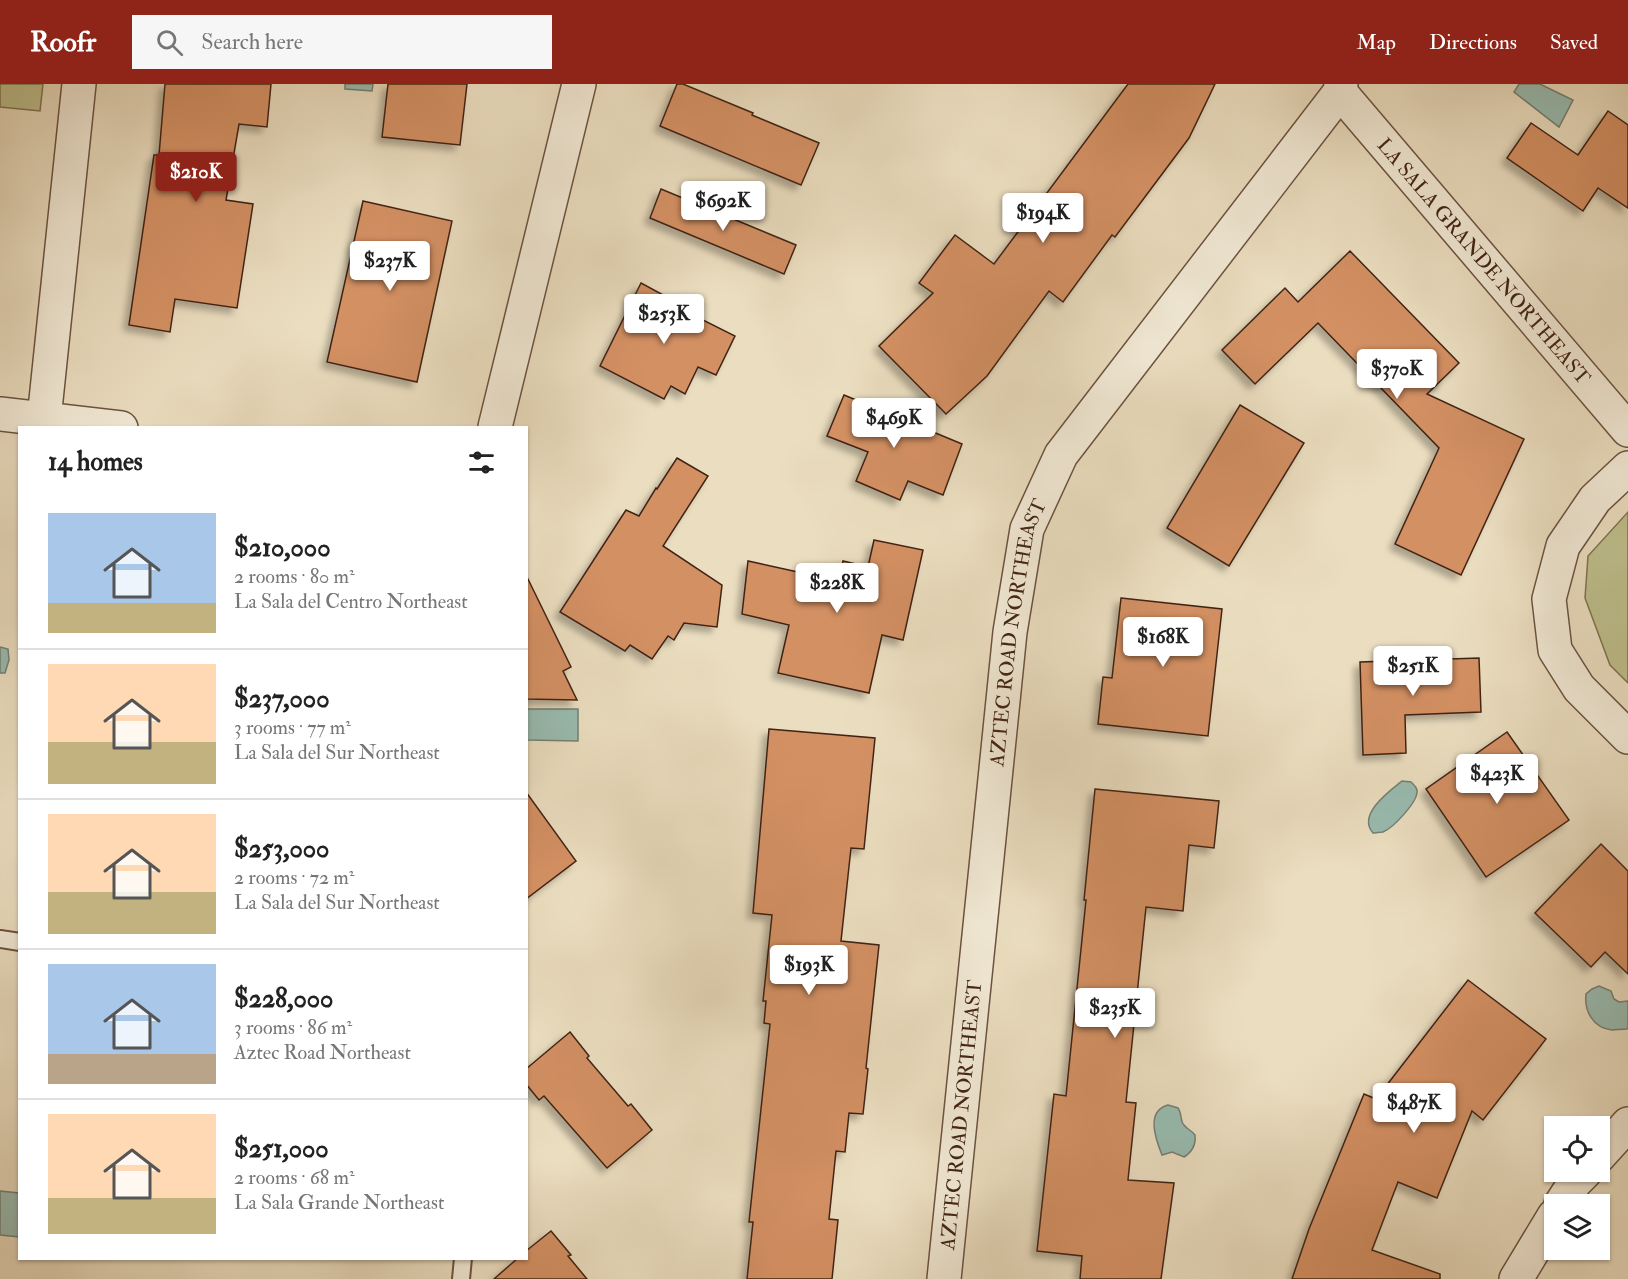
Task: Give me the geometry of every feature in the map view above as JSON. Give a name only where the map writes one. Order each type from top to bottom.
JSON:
[{"type":"street","points":[[44,418],[79,84]]},
{"type":"street","points":[[496,426],[579,84]]},
{"type":"street","name":"LA SALA GRANDE NORTHEAST","points":[[1340,88],[1628,430]]},
{"type":"street","name":"AZTEC ROAD NORTHEAST","points":[[944,1279],[1010,632],[1027,529],[1062,455],[1340,88]]},
{"type":"street","points":[[0,414],[106,426]]},
{"type":"street","points":[[476,426],[493,426]]},
{"type":"street","points":[[1628,468],[1595,499],[1563,546],[1549,599],[1555,650],[1579,688],[1628,737]]},
{"type":"street","points":[[1610,1144],[1628,1124]]},
{"type":"street","points":[[1516,1279],[1544,1233]]},
{"type":"lane","points":[[0,939],[18,942]]},
{"type":"lane","points":[[461,1279],[463,1260]]},
{"type":"green space","points":[[0,84],[43,84],[40,111],[0,107]]},
{"type":"green space","points":[[1628,512],[1628,683],[1610,665],[1585,598],[1588,556]]},
{"type":"water","points":[[345,84],[373,84],[372,91],[345,89]]},
{"type":"water","points":[[1519,84],[1540,84],[1573,100],[1559,127],[1514,92]]},
{"type":"water","points":[[0,647],[8,649],[9,660],[5,673],[0,673]]},
{"type":"water","points":[[528,709],[578,709],[578,741],[528,740]]},
{"type":"water","points":[[1402,781],[1411,782],[1416,787],[1417,795],[1414,801],[1393,825],[1383,832],[1373,833],[1369,826],[1371,812],[1382,798]]},
{"type":"water","points":[[1599,986],[1611,991],[1614,999],[1619,1002],[1628,1001],[1627,1029],[1605,1029],[1591,1018],[1586,994]]},
{"type":"water","points":[[1168,1105],[1178,1108],[1183,1123],[1195,1135],[1193,1147],[1184,1157],[1172,1152],[1162,1155],[1157,1142],[1154,1120],[1161,1108]]},
{"type":"water","points":[[0,1191],[18,1193],[18,1237],[0,1235]]},
{"type":"building","points":[[165,84],[271,84],[267,127],[239,124],[226,200],[253,204],[237,308],[175,299],[170,332],[129,325],[154,155],[159,155]]},
{"type":"building","points":[[388,84],[467,84],[460,145],[382,137]]},
{"type":"building","points":[[677,84],[683,84],[753,113],[752,115],[819,143],[801,185],[660,126]]},
{"type":"building","points":[[1128,84],[1215,84],[1189,138],[1115,237],[1112,235],[1063,302],[1049,291],[987,376],[946,414],[879,346],[933,293],[919,283],[955,235],[994,264]]},
{"type":"building","points":[[1608,111],[1628,125],[1628,208],[1598,188],[1583,211],[1507,158],[1531,123],[1578,155]]},
{"type":"building","points":[[661,189],[796,245],[784,274],[650,218]]},
{"type":"building","points":[[363,201],[452,221],[417,382],[327,362]]},
{"type":"building","points":[[1350,251],[1459,363],[1427,394],[1524,439],[1461,575],[1395,544],[1439,448],[1318,323],[1255,384],[1222,350],[1285,288],[1298,302]]},
{"type":"building","points":[[641,283],[667,297],[665,301],[735,336],[716,375],[698,367],[685,394],[671,386],[664,399],[600,366]]},
{"type":"building","points":[[844,395],[962,444],[943,495],[908,481],[900,500],[856,481],[868,452],[827,436]]},
{"type":"building","points":[[1240,405],[1304,443],[1229,566],[1167,528]]},
{"type":"building","points":[[677,458],[708,476],[663,546],[722,585],[717,627],[684,623],[674,640],[668,636],[652,659],[630,645],[625,651],[560,612],[626,510],[639,516]]},
{"type":"building","points":[[874,540],[923,550],[903,640],[882,635],[869,693],[778,673],[789,625],[742,614],[748,561],[839,581],[843,561],[868,567]]},
{"type":"building","points":[[528,579],[571,667],[563,671],[577,700],[528,699]]},
{"type":"building","points":[[1121,598],[1222,609],[1208,736],[1098,724],[1103,677],[1112,678]]},
{"type":"building","points":[[1479,658],[1481,712],[1405,715],[1406,753],[1363,755],[1360,662]]},
{"type":"building","points":[[769,729],[875,738],[864,849],[851,848],[841,941],[879,945],[863,1114],[849,1113],[845,1152],[836,1151],[829,1219],[838,1220],[832,1279],[747,1279],[753,1222],[749,1222],[770,1024],[764,1023],[766,1001],[763,1001],[772,915],[753,913]]},
{"type":"building","points":[[1507,732],[1569,820],[1486,877],[1426,789]]},
{"type":"building","points":[[1095,789],[1219,801],[1214,848],[1189,845],[1183,911],[1146,907],[1126,1102],[1136,1103],[1128,1180],[1174,1183],[1161,1279],[1080,1279],[1082,1256],[1037,1251],[1054,1094],[1066,1096]]},
{"type":"building","points":[[528,795],[576,861],[528,897]]},
{"type":"building","points":[[1601,844],[1628,871],[1628,974],[1605,952],[1591,967],[1535,913]]},
{"type":"building","points":[[1468,980],[1546,1039],[1483,1120],[1472,1111],[1437,1198],[1398,1182],[1372,1250],[1440,1274],[1440,1279],[1292,1279],[1309,1229],[1364,1094],[1376,1099]]},
{"type":"building","points":[[570,1032],[589,1056],[587,1058],[628,1106],[631,1104],[652,1130],[607,1168],[544,1096],[539,1100],[528,1086],[528,1067]]},
{"type":"building","points":[[551,1231],[587,1279],[494,1279],[516,1260],[528,1260],[528,1249]]}]
